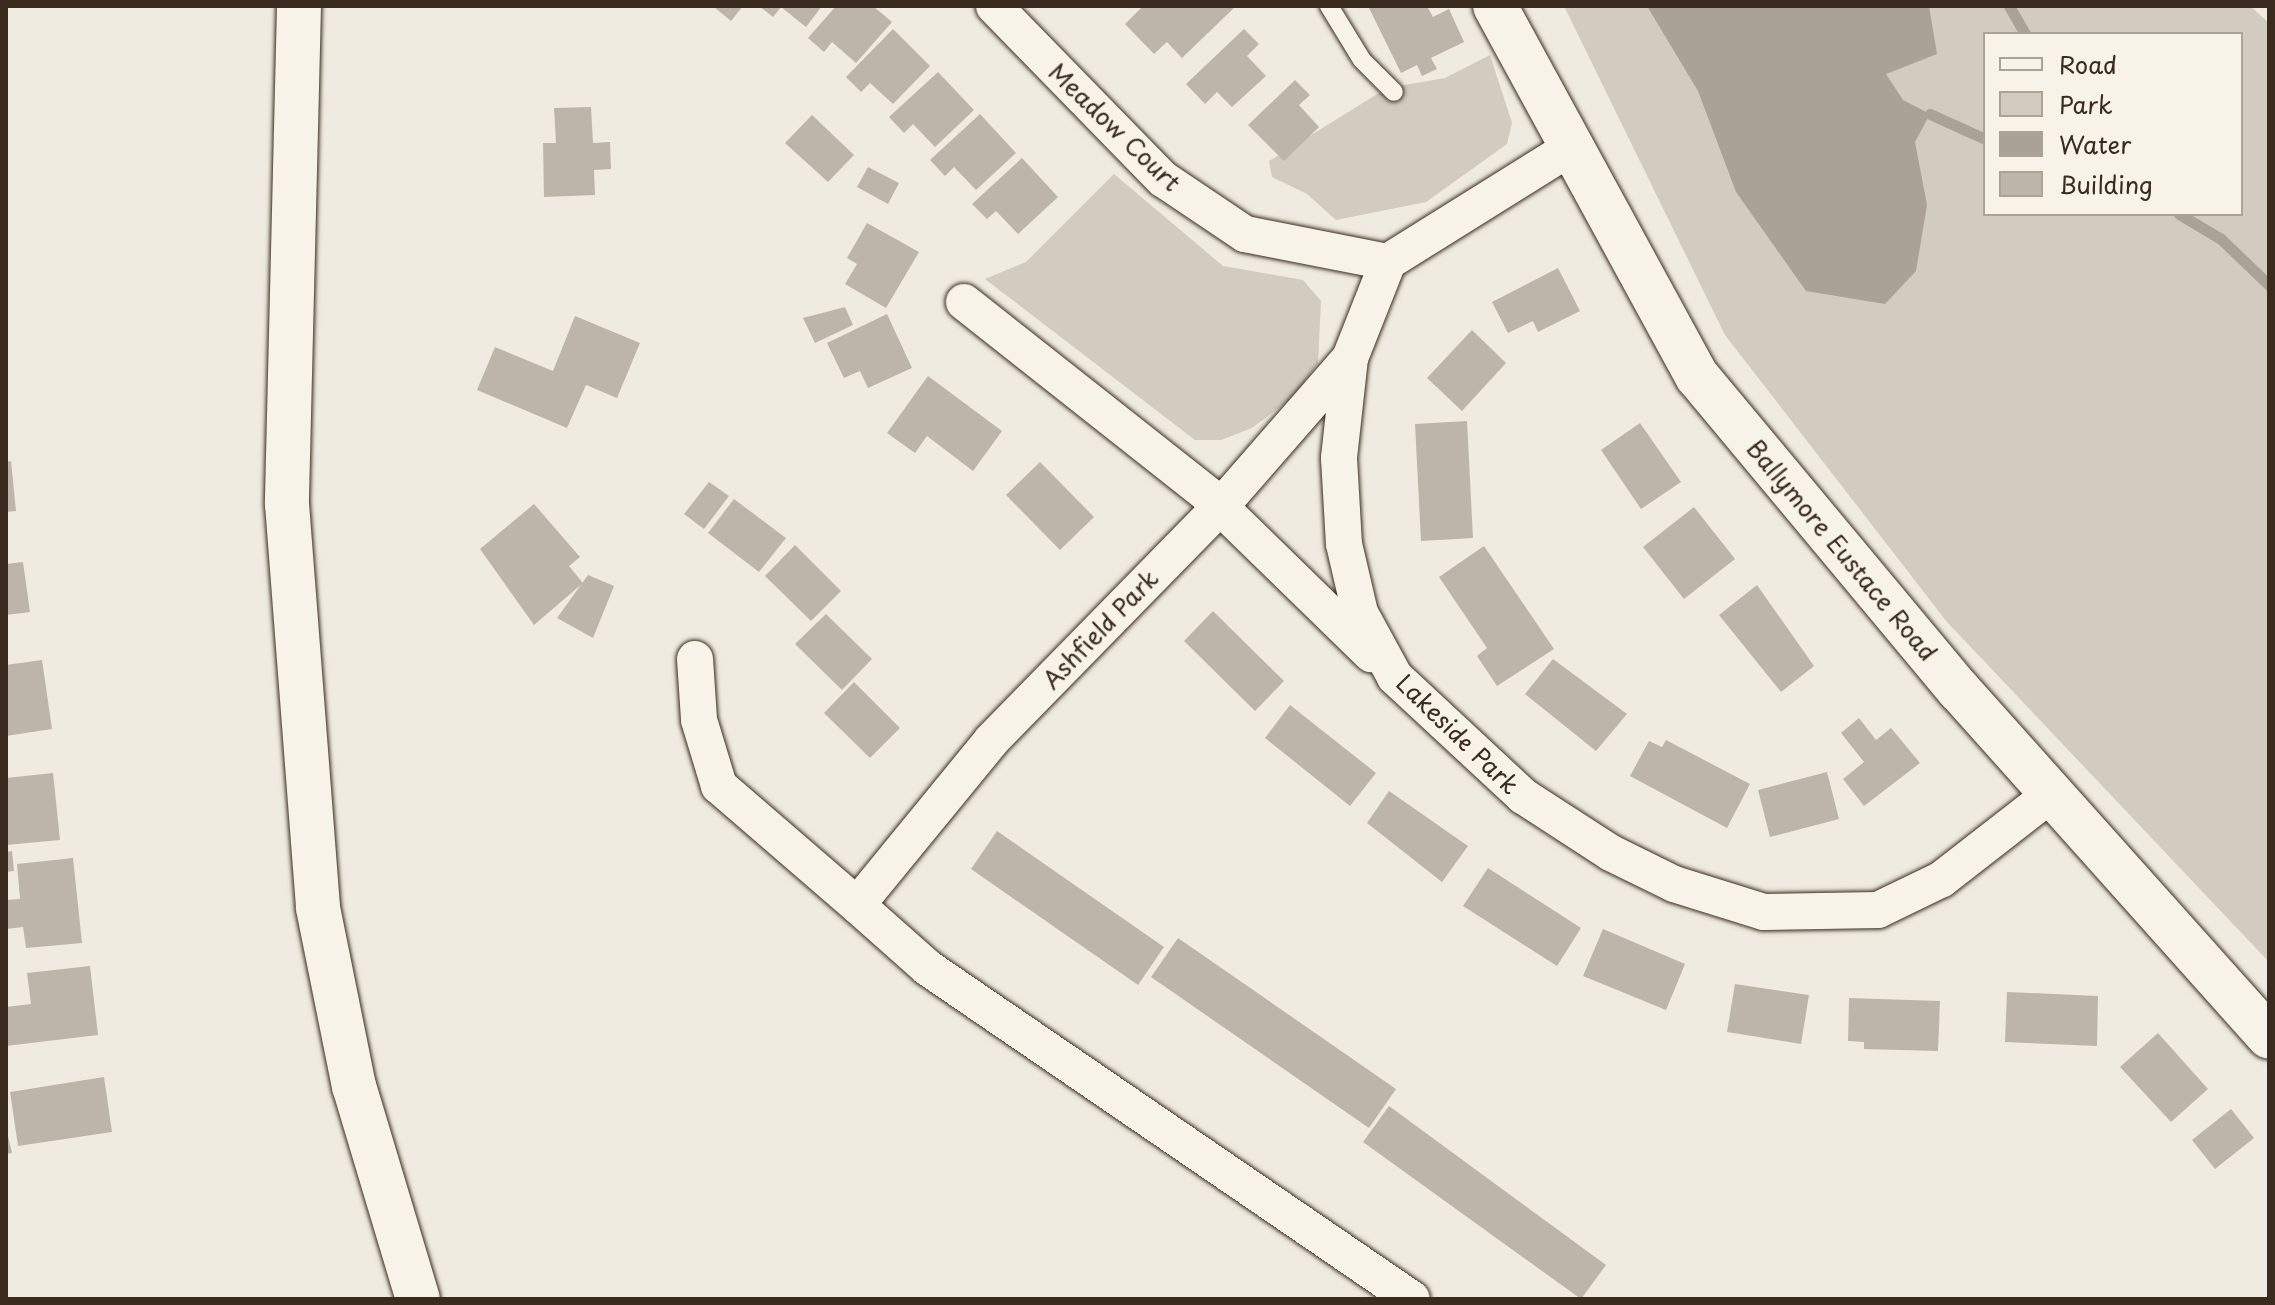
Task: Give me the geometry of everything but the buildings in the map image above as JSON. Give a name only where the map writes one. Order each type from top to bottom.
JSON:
[{"type":"main road","points":[[299,6],[287,504],[318,908],[354,1086],[415,1283],[441,1299]]},
{"type":"main road","name":"Ballymore Eustace Road","points":[[1495,6],[1567,150],[1697,376],[2050,795],[2269,1037]]},
{"type":"street","name":"Meadow Court","points":[[994,6],[1163,179],[1245,234],[1388,262]]},
{"type":"street","points":[[1388,262],[1567,150]]},
{"type":"street","name":"Lakeside Park","points":[[1388,262],[1350,358],[1339,462],[1344,544],[1360,613],[1395,677],[1523,796],[1598,845],[1674,884],[1764,912],[1878,910],[1942,879],[2050,795]]},
{"type":"street","points":[[964,302],[1219,508],[1395,677]]},
{"type":"street","name":"Ashfield Park","points":[[857,905],[992,740],[1219,508],[1350,358]]},
{"type":"street","points":[[1270,451],[1303,436],[1339,462]]},
{"type":"street","points":[[695,659],[699,720],[719,786],[928,968],[1412,1299]]},
{"type":"lane","points":[[1329,6],[1362,60],[1394,92]]},
{"type":"green space","points":[[1564,6],[2250,6],[2269,23],[2269,962],[1947,622],[1725,335]]},
{"type":"green space","points":[[1490,55],[1512,123],[1507,144],[1426,202],[1336,220],[1307,194],[1272,177],[1269,161],[1387,88],[1445,78]]},
{"type":"green space","points":[[1114,174],[1223,266],[1303,280],[1321,301],[1318,363],[1293,397],[1252,428],[1221,440],[1195,440],[985,279],[1026,262]]},
{"type":"water","points":[[1647,6],[1929,6],[1937,54],[1886,74],[1903,100],[1930,114],[1915,142],[1927,205],[1916,271],[1885,304],[1806,291],[1736,192],[1698,91]]},
{"type":"waterway","points":[[2009,6],[2024,32]]},
{"type":"waterway","points":[[1930,114],[1983,138]]},
{"type":"waterway","points":[[2182,216],[2221,239],[2269,285]]}]
